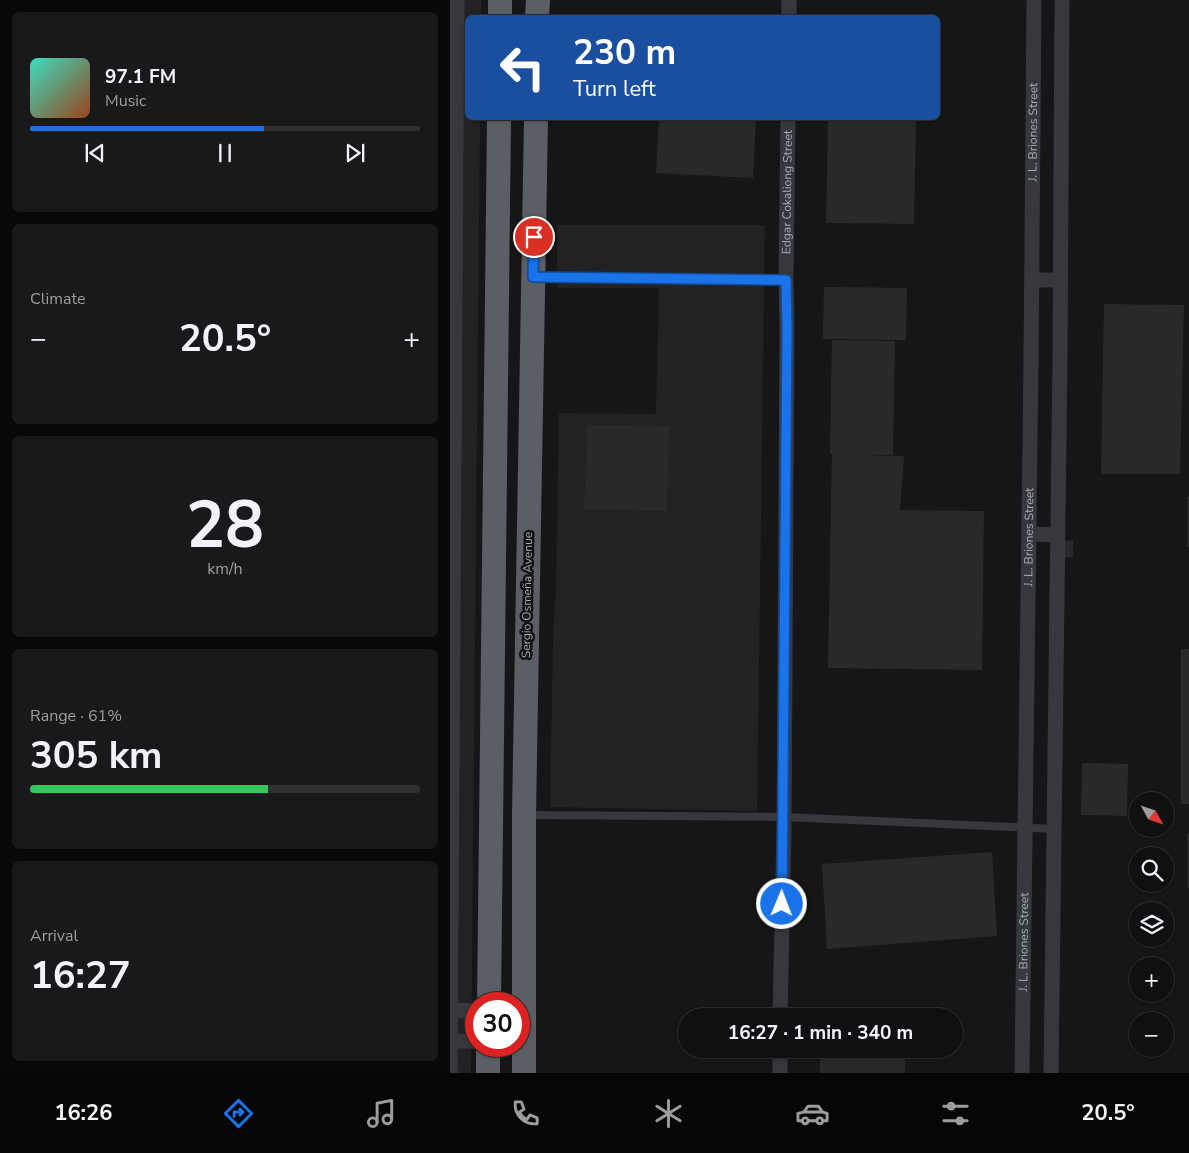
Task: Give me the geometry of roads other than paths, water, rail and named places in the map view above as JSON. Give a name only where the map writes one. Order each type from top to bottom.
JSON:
[{"type":"highway","points":[[500,0],[500,15]]},
{"type":"highway","points":[[538,0],[538,15]]},
{"type":"highway","points":[[489,992],[499,120]]},
{"type":"highway","name":"Sergio Osmeña Avenue","points":[[524,1073],[524,815],[536,120]]},
{"type":"highway","points":[[488,1057],[488,1073]]},
{"type":"street","points":[[450,1073],[457,0]]},
{"type":"street","points":[[789,0],[789,15]]},
{"type":"street","name":"J. L. Briones Street","points":[[1022,1073],[1034,0]]},
{"type":"street","points":[[1051,1073],[1061,280],[1062,0]]},
{"type":"street","name":"Edgar Cokaliong Street","points":[[780,1008],[784,817],[788,120]]},
{"type":"street","points":[[1032,280],[1061,280]]},
{"type":"street","points":[[1029,534],[1058,535]]},
{"type":"street","points":[[451,1010],[465,1011]]},
{"type":"street","points":[[450,1040],[465,1041]]},
{"type":"street","points":[[780,1058],[780,1073]]},
{"type":"lane","points":[[533,277],[786,280]]},
{"type":"lane","points":[[524,815],[784,817],[1054,829]]}]
